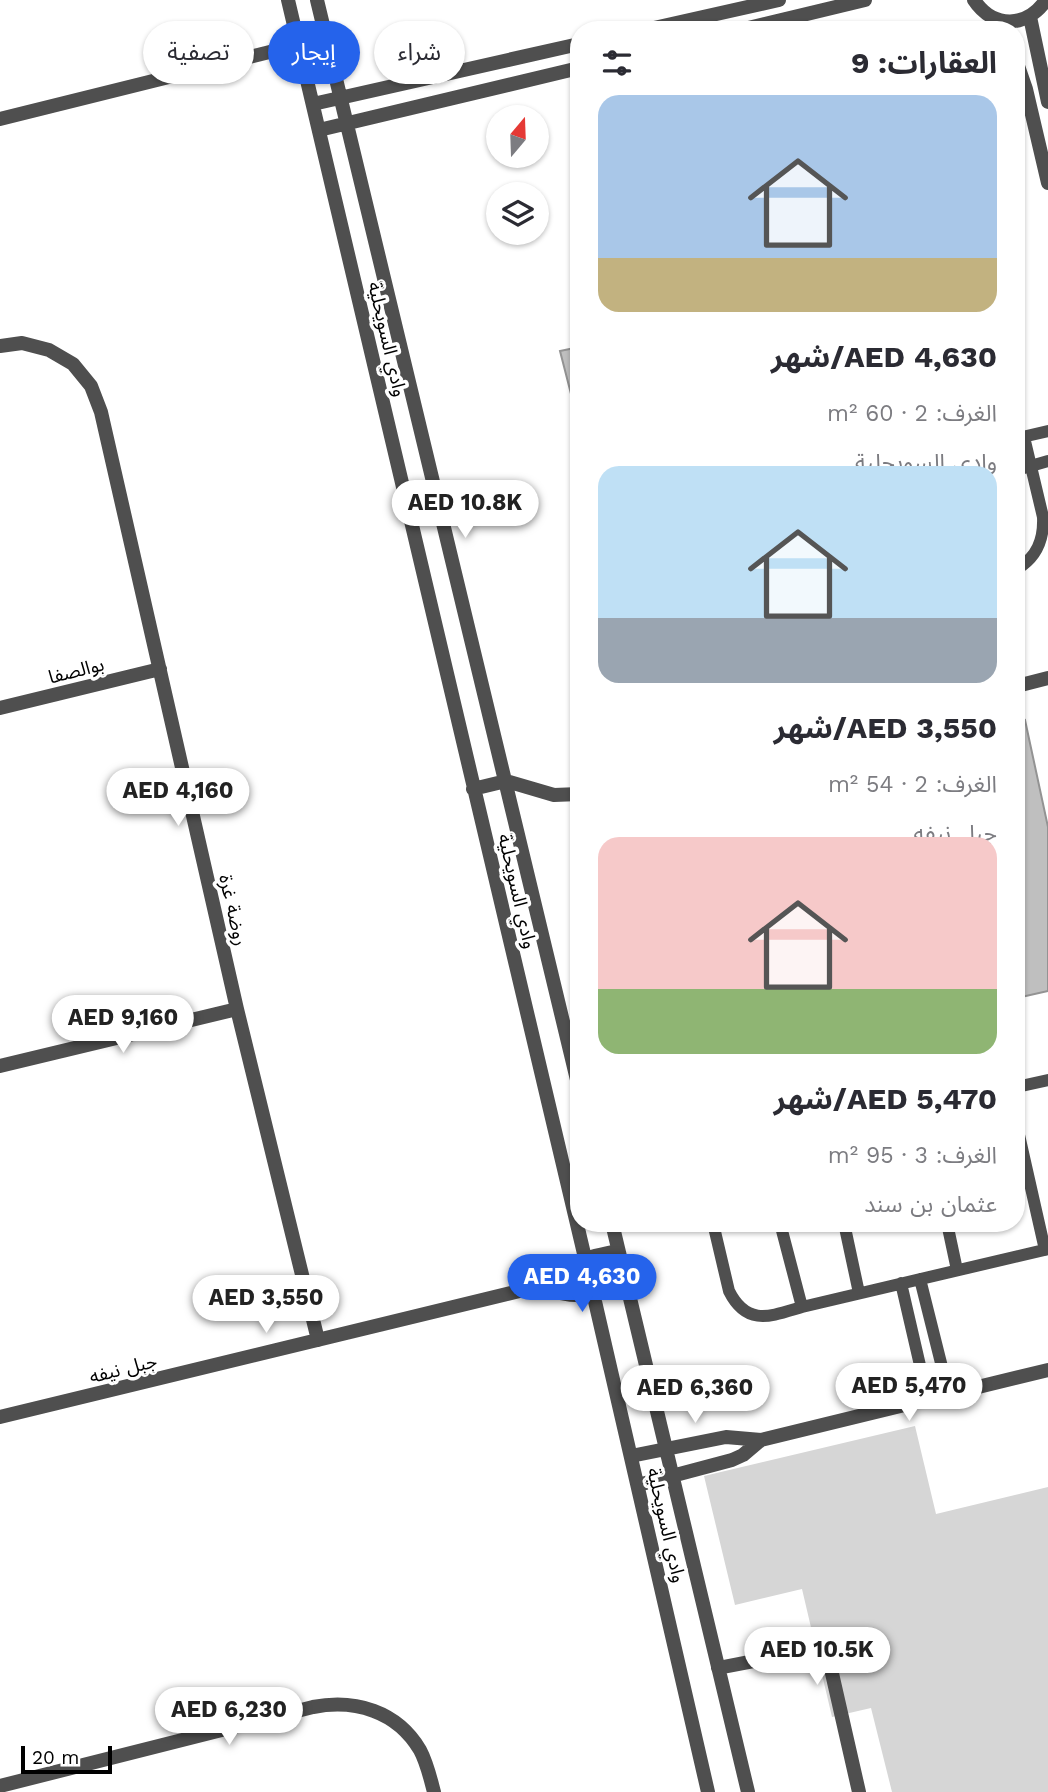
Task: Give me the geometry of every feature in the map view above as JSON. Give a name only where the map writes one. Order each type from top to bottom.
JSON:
[{"type":"street","name":"وادي السويحلية","points":[[288,0],[293,21]]},
{"type":"street","name":"وادي السويحلية","points":[[317,0],[322,21]]},
{"type":"street","points":[[685,21],[779,0]]},
{"type":"street","points":[[778,21],[865,0]]},
{"type":"street","points":[[974,0],[993,21]]},
{"type":"street","points":[[1018,21],[1030,17],[1046,0]]},
{"type":"street","points":[[1030,17],[1048,102]]},
{"type":"street","points":[[313,104],[570,46]]},
{"type":"street","points":[[0,119],[268,52]]},
{"type":"street","points":[[319,130],[570,70]]},
{"type":"street","name":"وادي السويحلية","points":[[308,84],[570,1195]]},
{"type":"street","name":"وادي السويحلية","points":[[337,84],[570,1050]]},
{"type":"street","points":[[1025,86],[1048,183]]},
{"type":"street","name":"روضة غرة","points":[[0,346],[22,343],[49,349],[73,364],[90,386],[101,412],[237,1009],[318,1340]]},
{"type":"street","name":"بوالصفا","points":[[0,708],[160,668]]},
{"type":"street","points":[[1025,684],[1048,678]]},
{"type":"street","points":[[473,789],[506,781],[554,795],[570,794]]},
{"type":"street","points":[[0,1066],[237,1009]]},
{"type":"street","name":"وادي السويحلية","points":[[579,1232],[708,1792]]},
{"type":"street","name":"وادي السويحلية","points":[[614,1232],[748,1792]]},
{"type":"street","name":"جبل نيفه","points":[[0,1418],[540,1286],[572,1262],[618,1251]]},
{"type":"street","points":[[540,1286],[569,1296],[594,1295],[627,1287]]},
{"type":"street","points":[[631,1456],[726,1437],[761,1440],[1048,1370]]},
{"type":"street","points":[[638,1485],[732,1460],[743,1455],[761,1440]]},
{"type":"street","points":[[718,1668],[826,1647],[859,1792]]},
{"type":"street","points":[[0,1786],[313,1707],[348,1704],[381,1713],[409,1735],[428,1768],[434,1792]]},
{"type":"lane","points":[[1025,437],[1048,430]]},
{"type":"lane","points":[[1025,448],[1032,466],[1044,530],[1035,554],[1025,564]]},
{"type":"lane","points":[[1025,468],[1048,461]]},
{"type":"lane","points":[[1025,1085],[1048,1080]]},
{"type":"lane","points":[[715,1232],[729,1291],[734,1300],[748,1313],[767,1317],[1046,1249],[1025,1160]]},
{"type":"lane","points":[[782,1232],[802,1307]]},
{"type":"lane","points":[[846,1232],[859,1293]]},
{"type":"lane","points":[[949,1232],[957,1270]]},
{"type":"lane","points":[[920,1279],[949,1395]]},
{"type":"lane","points":[[901,1283],[928,1400]]},
{"type":"shaded area","points":[[915,1426],[936,1514],[1048,1487],[1048,1792],[892,1792],[871,1708],[832,1717],[802,1589],[735,1605],[704,1476]]},
{"type":"building","points":[[570,349],[570,390],[560,351]]},
{"type":"building","points":[[1025,720],[1048,827],[1048,991],[1025,996]]}]
